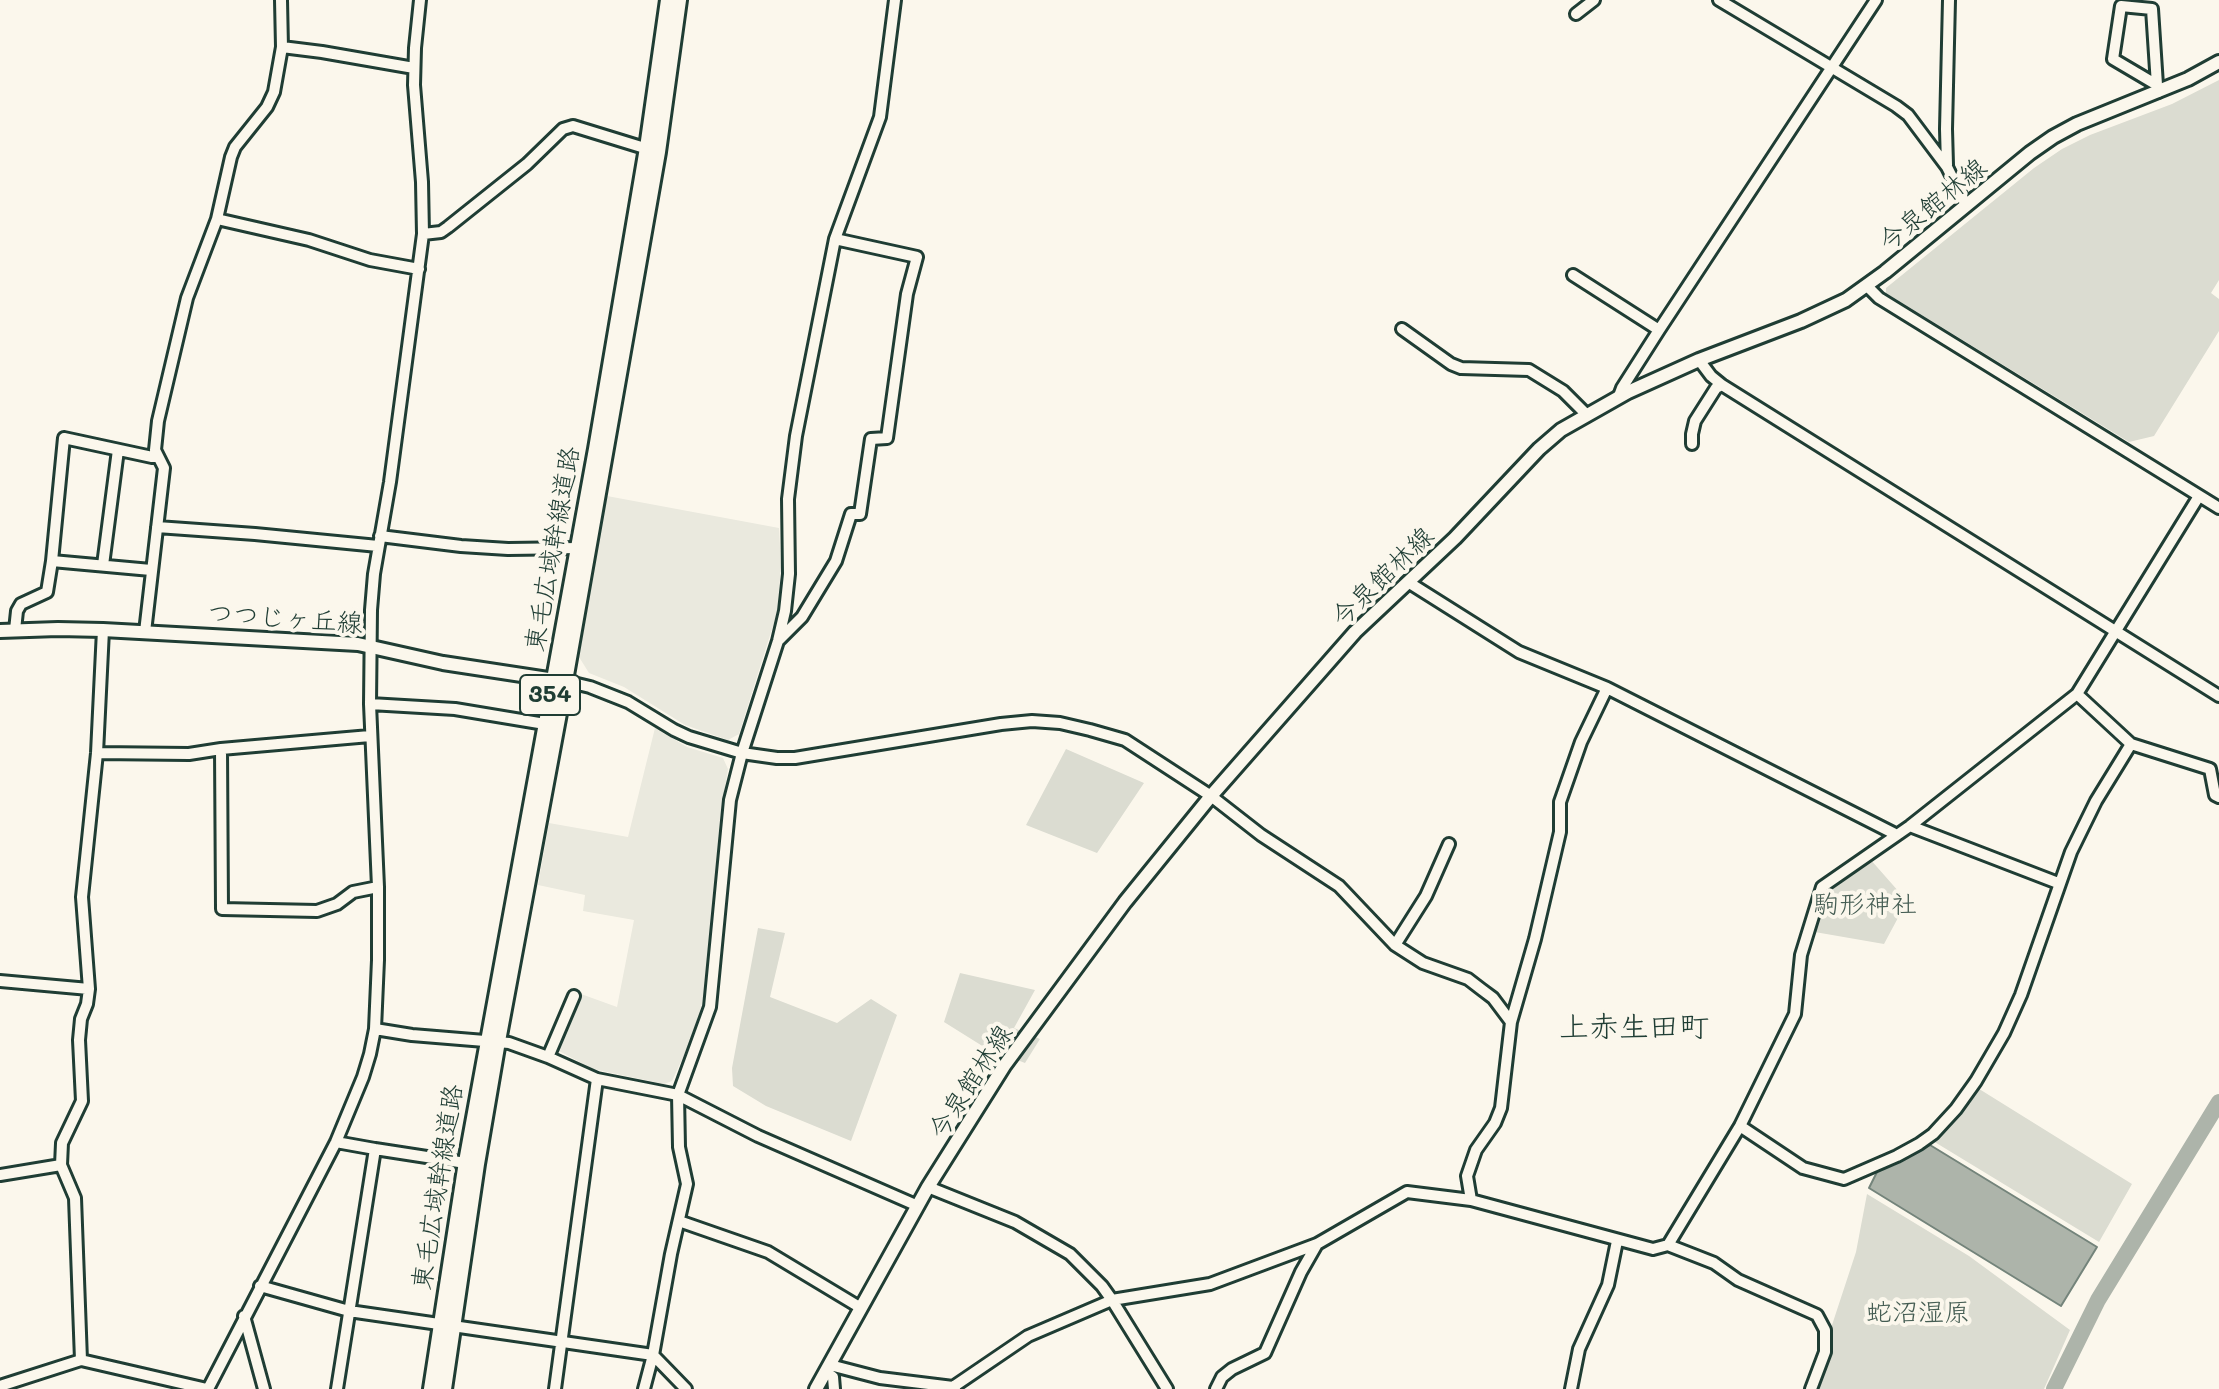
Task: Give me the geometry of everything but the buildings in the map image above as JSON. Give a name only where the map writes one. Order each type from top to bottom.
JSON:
[{"type":"highway","name":"東毛広域幹線道路","points":[[493,1042],[545,724],[559,680],[578,548],[653,150],[668,0]]},
{"type":"highway","name":"東毛広域幹線道路","points":[[431,1389],[447,1325],[471,1163],[679,0]]},
{"type":"highway","name":"東毛広域幹線道路","points":[[444,1389],[447,1325]]},
{"type":"main road","name":"今泉館林線","points":[[816,1389],[928,1187],[1004,1066],[1125,902],[1211,796],[1355,632],[1485,508],[1539,449],[1561,430],[1619,396],[1846,300],[2053,137],[2157,88],[2188,79],[2219,62]]},
{"type":"main road","name":"つつじヶ丘線","points":[[0,631],[103,630],[370,645],[443,663],[559,680]]},
{"type":"street","points":[[145,632],[164,468],[155,450],[158,421],[184,312],[217,219],[231,157],[235,147],[267,107],[274,92],[282,47],[281,0]]},
{"type":"street","points":[[0,1386],[81,1360],[207,1389],[336,1142],[370,1054],[375,1029],[378,972],[378,887],[370,736],[372,593],[423,234],[414,68],[420,0]]},
{"type":"street","points":[[644,1389],[687,1184],[679,1147],[678,1095],[710,1007],[730,800],[778,641],[788,592],[791,468],[804,391],[835,239],[880,117],[895,0]]},
{"type":"street","points":[[1576,14],[1594,0]]},
{"type":"street","points":[[1719,0],[1908,115],[1947,167],[1966,205]]},
{"type":"street","points":[[1619,396],[1876,0]]},
{"type":"street","points":[[1947,167],[1949,0]]},
{"type":"street","points":[[2121,6],[2152,9],[2157,88],[2113,59],[2121,6]]},
{"type":"street","points":[[282,47],[414,68]]},
{"type":"street","points":[[423,234],[441,232],[448,227],[527,164],[563,129],[573,126],[653,150]]},
{"type":"street","points":[[217,219],[309,240],[370,260],[419,269]]},
{"type":"street","points":[[778,641],[802,617],[836,561],[851,514],[860,514],[871,439],[887,438],[907,294],[917,257],[835,239]]},
{"type":"street","points":[[1573,275],[1659,330]]},
{"type":"street","points":[[1867,286],[1879,298],[2219,508]]},
{"type":"street","points":[[1402,329],[1461,368],[1529,370],[1563,391],[1586,414]]},
{"type":"street","points":[[1699,360],[1722,385],[2219,696]]},
{"type":"street","points":[[1692,444],[1695,421],[1716,388],[1722,385]]},
{"type":"street","points":[[15,630],[21,604],[47,592],[64,438],[157,457]]},
{"type":"street","points":[[103,565],[118,450]]},
{"type":"street","points":[[1668,1245],[1740,1126],[1795,1014],[1801,955],[1822,887],[1910,826],[2077,694],[2199,496]]},
{"type":"street","points":[[157,527],[508,549],[578,548]]},
{"type":"street","points":[[52,561],[151,570]]},
{"type":"street","points":[[1408,582],[1519,652],[1607,688],[1897,835]]},
{"type":"street","points":[[81,1360],[75,1198],[61,1165],[62,1143],[82,1101],[79,1040],[89,989],[82,897],[97,753],[103,630]]},
{"type":"street","points":[[559,680],[628,702],[681,734],[742,753],[777,758],[795,758],[1032,721],[1060,723],[1125,740],[1339,886],[1395,945],[1423,963],[1468,979],[1493,998],[1511,1022]]},
{"type":"street","points":[[1471,1200],[1467,1176],[1476,1150],[1495,1123],[1501,1108],[1511,1022],[1535,939],[1560,832],[1560,802],[1581,742],[1607,688]]},
{"type":"street","points":[[2077,694],[2131,744],[2210,769],[2215,795],[2219,797]]},
{"type":"street","points":[[370,704],[455,709],[545,724]]},
{"type":"street","points":[[97,753],[189,754],[370,736]]},
{"type":"street","points":[[1740,1126],[1803,1168],[1844,1179],[1897,1156],[1933,1134],[1976,1081],[2004,1033],[2021,995],[2058,883],[2084,823],[2131,744]]},
{"type":"street","points":[[221,749],[222,909],[317,911],[337,904],[353,892],[378,887]]},
{"type":"street","points":[[1910,826],[2058,883]]},
{"type":"street","points":[[1395,945],[1426,896],[1449,844]]},
{"type":"street","points":[[0,981],[89,989]]},
{"type":"street","points":[[548,1057],[574,996]]},
{"type":"street","points":[[375,1029],[493,1042],[548,1057],[597,1079],[678,1095],[758,1136],[918,1206]]},
{"type":"street","points":[[555,1389],[597,1079]]},
{"type":"street","points":[[336,1142],[471,1163]]},
{"type":"street","points":[[337,1389],[375,1149]]},
{"type":"street","points":[[0,1175],[61,1165]]},
{"type":"street","points":[[928,1187],[1015,1222],[1070,1254],[1102,1286],[1167,1389]]},
{"type":"street","points":[[828,1369],[878,1384],[954,1388],[1028,1336],[1112,1300],[1210,1284],[1317,1244],[1407,1192],[1471,1200],[1653,1249],[1668,1245],[1714,1263],[1738,1280],[1817,1315],[1825,1330],[1825,1352],[1811,1389]]},
{"type":"street","points":[[679,1221],[768,1252],[861,1308]]},
{"type":"street","points":[[1571,1389],[1579,1349],[1608,1285],[1617,1241]]},
{"type":"street","points":[[1216,1389],[1222,1377],[1232,1369],[1265,1353],[1317,1244]]},
{"type":"street","points":[[260,1286],[349,1311],[653,1355],[686,1389]]},
{"type":"street","points":[[244,1316],[264,1389]]},
{"type":"street","points":[[828,1369],[833,1377],[834,1389]]},
{"type":"shaded area","points":[[607,496],[779,528],[781,567],[777,613],[739,734],[728,740],[685,725],[624,687],[589,673],[579,657]]},
{"type":"shaded area","points":[[655,728],[687,747],[723,758],[728,769],[720,818],[708,967],[702,1004],[690,1042],[672,1081],[664,1084],[593,1069],[557,1050],[581,994],[617,1007],[634,920],[583,911],[585,895],[538,885],[549,823],[628,837]]},
{"type":"shaded area","points":[[1930,1145],[2097,1247],[2061,1306],[1869,1188],[1878,1170]]},
{"type":"green space","points":[[2219,80],[2219,280],[2211,293],[2219,299],[2219,331],[2154,436],[2129,442],[1886,293],[1886,288],[2034,168],[2062,149],[2172,104]]},
{"type":"green space","points":[[1066,749],[1144,783],[1097,853],[1026,825]]},
{"type":"green space","name":"駒形神社","points":[[1870,859],[1907,901],[1884,944],[1809,931],[1827,890]]},
{"type":"green space","points":[[758,928],[785,933],[770,997],[837,1023],[871,999],[897,1015],[851,1141],[766,1106],[733,1086],[732,1068]]},
{"type":"green space","points":[[960,973],[1035,990],[1014,1028],[1040,1039],[1025,1063],[984,1047],[944,1022]]},
{"type":"green space","points":[[1976,1087],[2132,1184],[2099,1242],[1933,1141],[1949,1127]]},
{"type":"green space","name":"蛇沼湿原","points":[[1867,1194],[1969,1256],[2070,1330],[2044,1389],[1811,1389],[1856,1252]]},
{"type":"waterway","points":[[2054,1389],[2098,1300],[2219,1102]]},
{"type":"district","name":"上赤生田町","points":[[1634,1028]]}]
